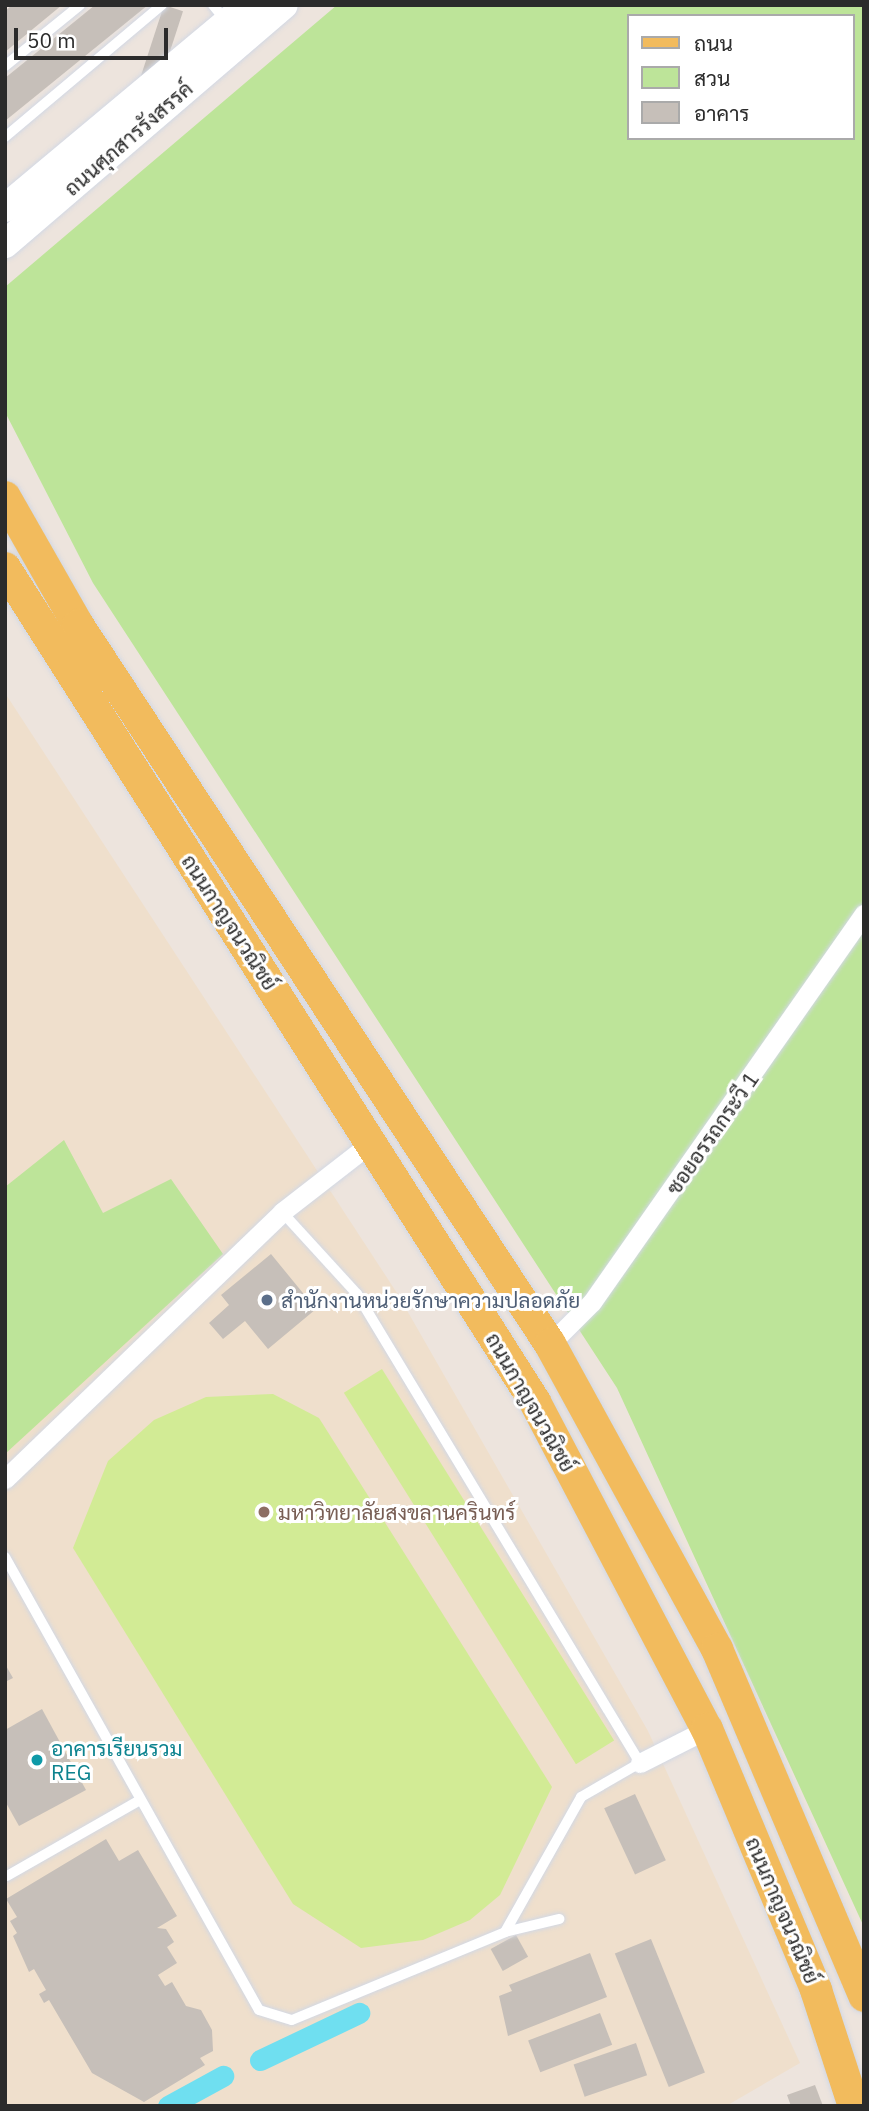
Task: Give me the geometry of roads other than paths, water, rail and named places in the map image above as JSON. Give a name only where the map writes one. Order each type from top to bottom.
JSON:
[{"type":"main road","name":"ถนนกาญจนวณิชย์","points":[[5,497],[78,625],[550,1344],[718,1649],[861,1981]]},
{"type":"main road","name":"ถนนกาญจนวณิชย์","points":[[5,568],[535,1402],[707,1729],[816,1990],[855,2106]]},
{"type":"main road","points":[[372,1142],[402,1118]]},
{"type":"street","name":"ถนนศุภสารรังสรรค์","points":[[5,244],[284,5]]},
{"type":"street","name":"ถนนศุภสารรังสรรค์","points":[[5,208],[230,11]]},
{"type":"street","name":"ซอยอรรถกระวี 1","points":[[550,1344],[592,1302],[864,914]]},
{"type":"street","points":[[5,1479],[282,1212],[372,1142]]},
{"type":"street","points":[[640,1763],[707,1729]]},
{"type":"lane","points":[[5,66],[80,5]]},
{"type":"lane","points":[[5,137],[162,5]]},
{"type":"lane","points":[[282,1212],[357,1294],[640,1763],[582,1797],[505,1932]]},
{"type":"lane","points":[[5,1557],[259,2010],[292,2020],[505,1932],[559,1919]]},
{"type":"lane","points":[[6,1876],[140,1800]]},
{"type":"waterway","points":[[260,2060],[359,2013]]},
{"type":"waterway","points":[[168,2106],[223,2076]]},
{"type":"place","name":"สำนักงานหน่วยรักษาความปลอดภัย","points":[[267,1300]]},
{"type":"place","name":"มหาวิทยาลัยสงขลานครินทร์","points":[[264,1512]]},
{"type":"place","name":"อาคารเรียนรวม REG","points":[[37,1760]]}]
